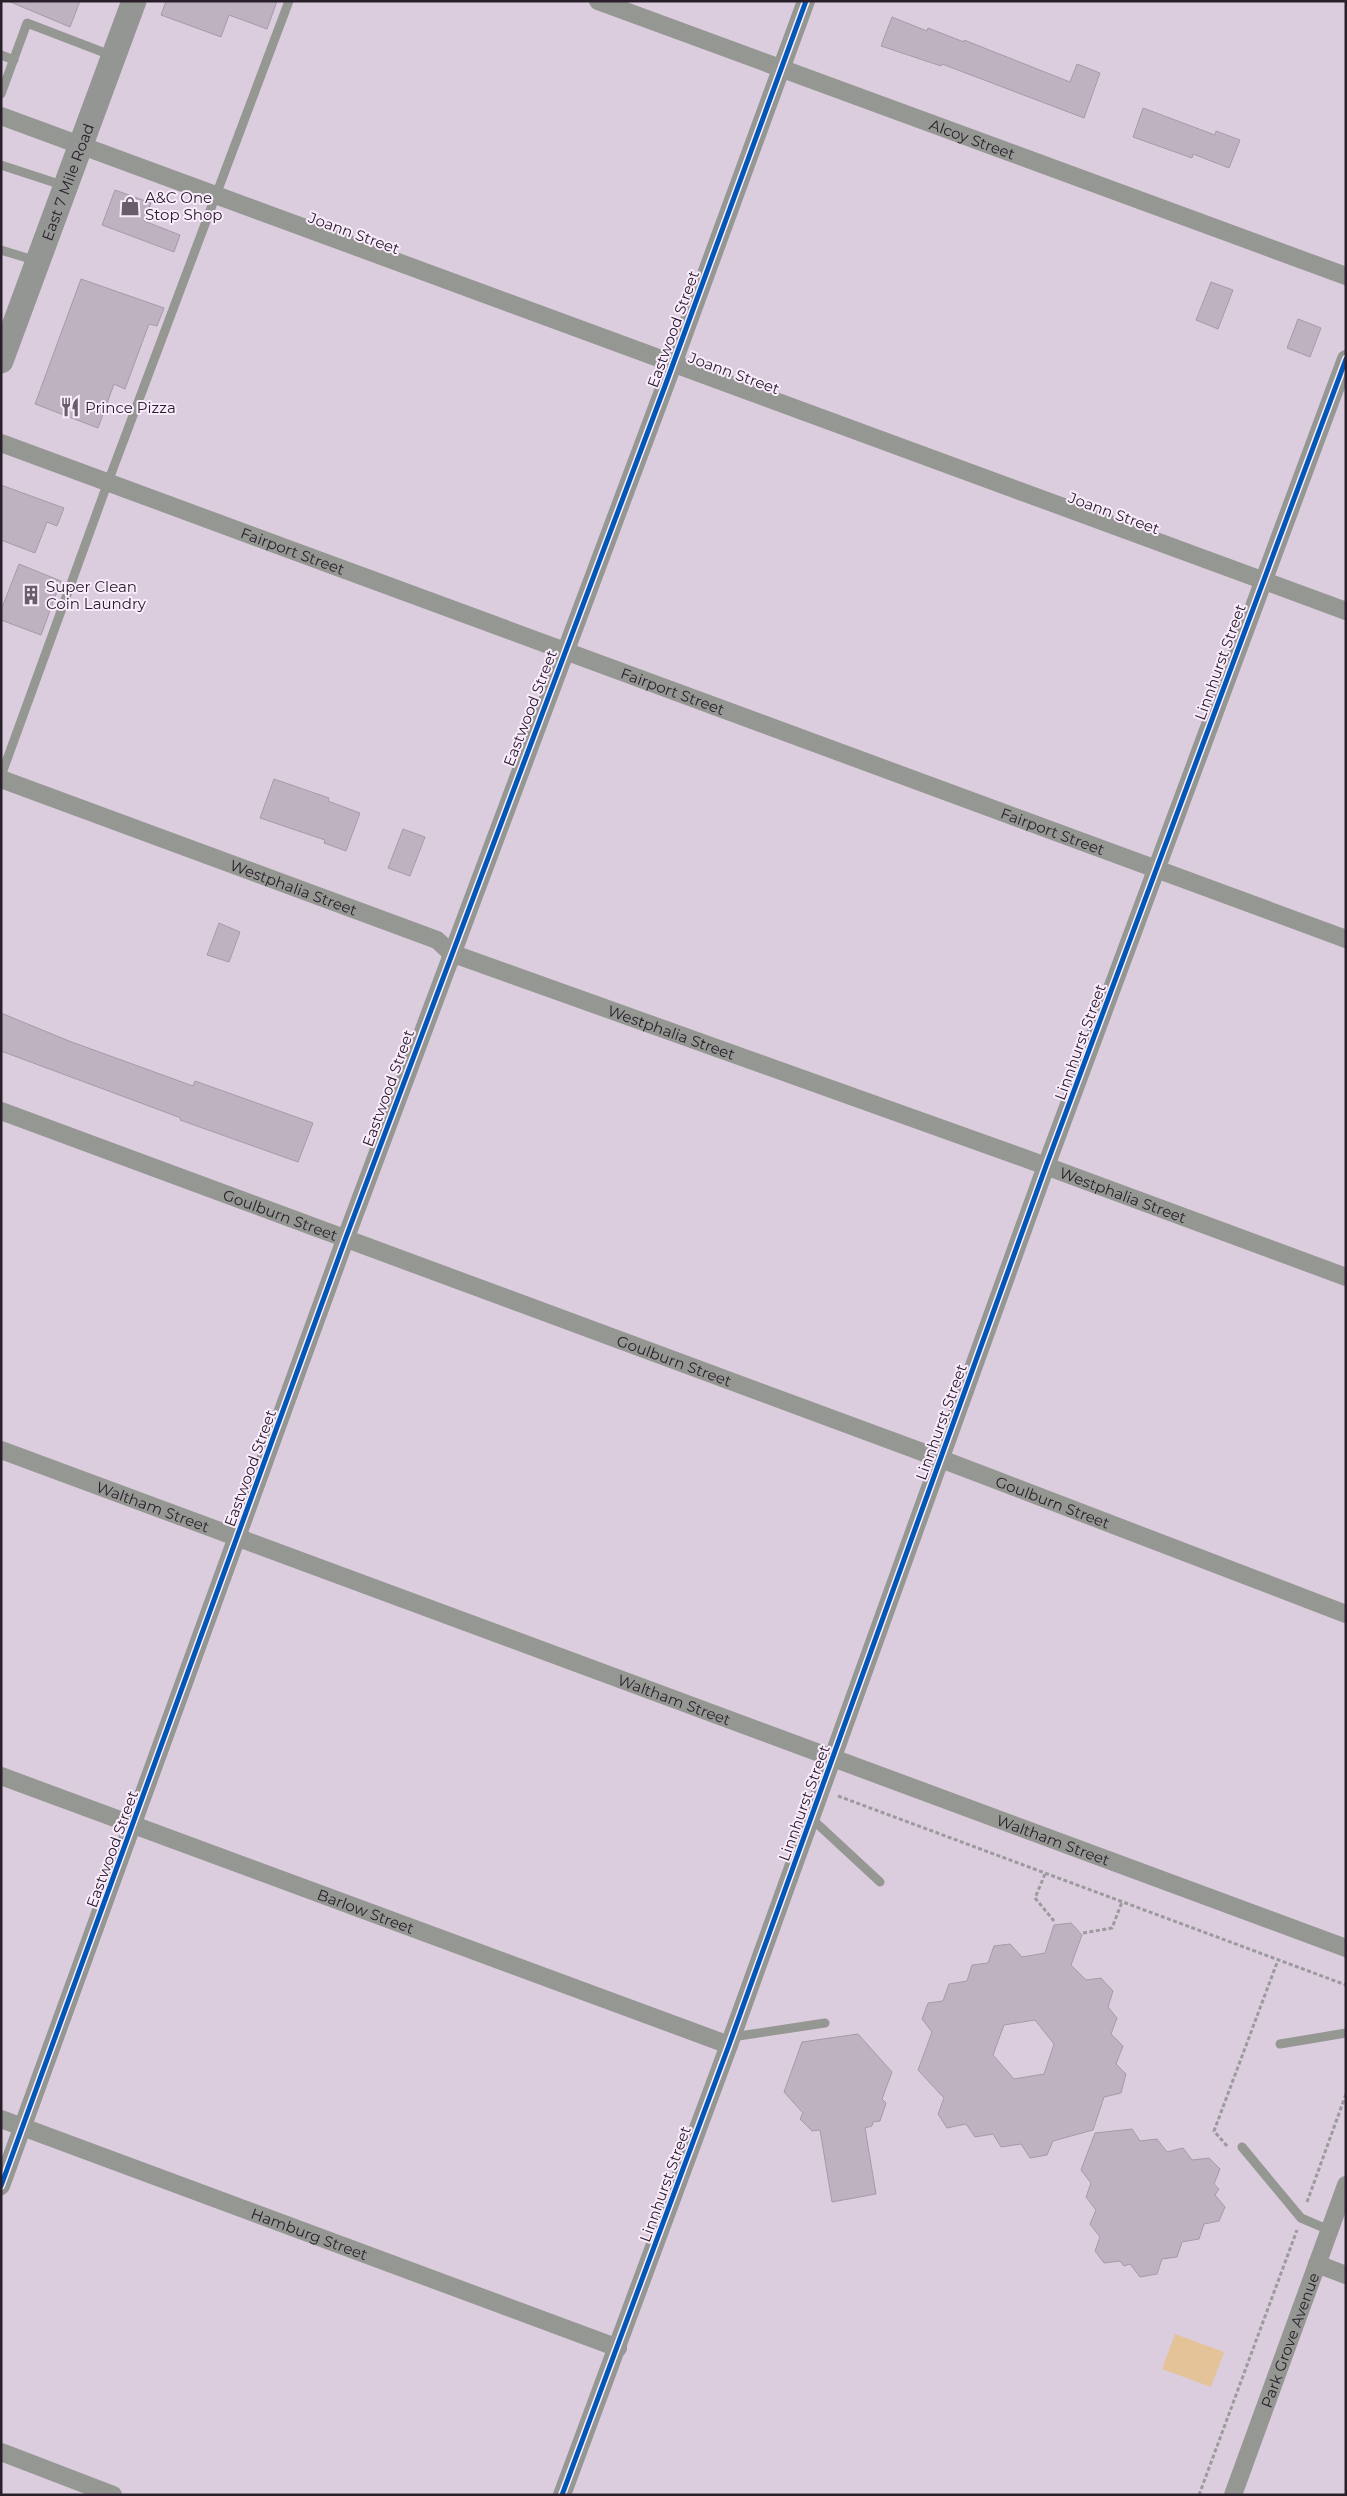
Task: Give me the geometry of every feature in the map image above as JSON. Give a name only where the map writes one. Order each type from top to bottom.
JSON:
[{"type":"street","name":"East 7 Mile Road","points":[[1,361],[134,1]]},
{"type":"street","name":"Alcoy Street","points":[[598,1],[781,70],[1346,276]]},
{"type":"street","name":"Eastwood Street","points":[[1,2186],[451,952],[674,364],[806,1]]},
{"type":"street","name":"Joann Street","points":[[1,116],[1346,611]]},
{"type":"street","name":"Linnhurst Street","points":[[562,2495],[731,2041],[1046,1166],[1346,359]]},
{"type":"street","name":"Fairport Street","points":[[1,443],[1346,940]]},
{"type":"street","name":"Westphalia Street","points":[[1,778],[436,940],[451,952],[1346,1276]]},
{"type":"street","name":"Goulburn Street","points":[[1,1111],[345,1240],[941,1459],[1346,1614]]},
{"type":"street","name":"Waltham Street","points":[[1,1450],[1346,1948]]},
{"type":"street","name":"Barlow Street","points":[[1,1776],[731,2041]]},
{"type":"street","name":"Hamburg Street","points":[[1,2119],[618,2348]]},
{"type":"street","name":"Park Grove Avenue","points":[[1233,2495],[1346,2186]]},
{"type":"street","points":[[1317,2264],[1346,2275]]},
{"type":"street","points":[[1,2452],[113,2495]]},
{"type":"lane","points":[[1,778],[108,482],[289,1]]},
{"type":"lane","points":[[1,94],[27,23],[113,56]]},
{"type":"lane","points":[[1,55],[14,60]]},
{"type":"lane","points":[[1,165],[65,186]]},
{"type":"lane","points":[[1,250],[38,262]]},
{"type":"lane","points":[[812,1818],[880,1882]]},
{"type":"lane","points":[[731,2041],[825,2023]]},
{"type":"lane","points":[[1280,2044],[1346,2033]]},
{"type":"lane","points":[[1242,2147],[1301,2218],[1329,2230]]},
{"type":"path","points":[[823,1787],[839,1797],[1346,1985]]},
{"type":"path","points":[[1045,1874],[1035,1898],[1054,1921]]},
{"type":"path","points":[[1084,1933],[1112,1928],[1122,1902]]},
{"type":"path","points":[[1234,2154],[1214,2131],[1278,1960]]},
{"type":"path","points":[[1199,2495],[1346,2094]]},
{"type":"path","points":[[1290,2222],[1297,2230]]},
{"type":"shaded area","points":[[1175,2334],[1224,2352],[1211,2387],[1162,2369]]},
{"type":"building","points":[[8,1],[80,1],[70,27]]},
{"type":"building","points":[[166,1],[277,1],[267,29],[229,15],[221,37],[161,15]]},
{"type":"building","points":[[892,17],[927,31],[928,28],[964,42],[964,40],[1070,82],[1077,64],[1100,73],[1084,118],[942,64],[941,66],[881,46]]},
{"type":"building","points":[[1143,108],[1215,135],[1216,131],[1240,140],[1229,168],[1193,154],[1192,158],[1133,137]]},
{"type":"building","points":[[115,190],[151,203],[144,221],[180,235],[174,252],[102,225]]},
{"type":"building","points":[[81,279],[164,308],[157,326],[149,324],[125,389],[114,384],[98,428],[35,404]]},
{"type":"building","points":[[1211,282],[1233,290],[1218,329],[1196,320]]},
{"type":"building","points":[[1298,319],[1321,328],[1310,357],[1287,348]]},
{"type":"building","points":[[1,485],[64,508],[57,526],[47,522],[35,553],[1,540]]},
{"type":"building","name":"Super Clean Coin Laundry","points":[[19,564],[61,581],[41,635],[1,620],[1,610]]},
{"type":"building","points":[[274,779],[329,798],[328,801],[360,813],[346,851],[324,843],[325,840],[260,818]]},
{"type":"building","points":[[403,829],[425,837],[410,876],[388,868]]},
{"type":"building","points":[[219,923],[240,932],[229,962],[207,955]]},
{"type":"building","points":[[1,1013],[69,1041],[193,1086],[195,1081],[313,1123],[298,1162],[180,1120],[181,1118],[1,1051]]},
{"type":"building","points":[[1071,1923],[1082,1935],[1071,1965],[1086,1980],[1101,1978],[1113,1991],[1108,2007],[1117,2018],[1111,2034],[1123,2046],[1116,2064],[1126,2074],[1121,2093],[1104,2097],[1093,2130],[1053,2141],[1047,2155],[1030,2158],[1021,2144],[1001,2147],[993,2134],[975,2137],[966,2124],[947,2128],[938,2114],[944,2098],[918,2070],[932,2032],[922,2019],[928,2003],[943,2001],[949,1984],[967,1981],[972,1965],[988,1963],[994,1946],[1010,1944],[1022,1957],[1045,1953],[1054,1925]],"holes":[[[1035,2020],[1054,2044],[1044,2074],[1014,2079],[993,2055],[1004,2025]]]},
{"type":"building","points":[[858,2034],[892,2072],[882,2099],[886,2103],[880,2121],[873,2122],[872,2126],[865,2128],[876,2194],[832,2202],[820,2130],[812,2131],[800,2119],[803,2113],[784,2092],[802,2042]]},
{"type":"building","points":[[1132,2129],[1140,2141],[1157,2139],[1167,2152],[1183,2148],[1192,2160],[1209,2158],[1220,2169],[1214,2184],[1219,2189],[1215,2195],[1225,2207],[1219,2221],[1204,2224],[1199,2239],[1182,2242],[1177,2257],[1162,2259],[1157,2274],[1140,2277],[1130,2264],[1124,2266],[1120,2261],[1104,2263],[1095,2251],[1100,2237],[1090,2224],[1096,2210],[1086,2197],[1091,2183],[1081,2170],[1095,2133]]},
{"type":"cycle path","points":[[1,2186],[345,1240],[665,386],[806,1]]},
{"type":"cycle path","points":[[562,2495],[729,2045],[1046,1166],[1346,359]]},
{"type":"place","name":"A&C One Stop Shop","points":[[130,206]]},
{"type":"place","name":"Prince Pizza","points":[[70,407]]},
{"type":"place","name":"Super Clean Coin Laundry","points":[[31,595]]}]
